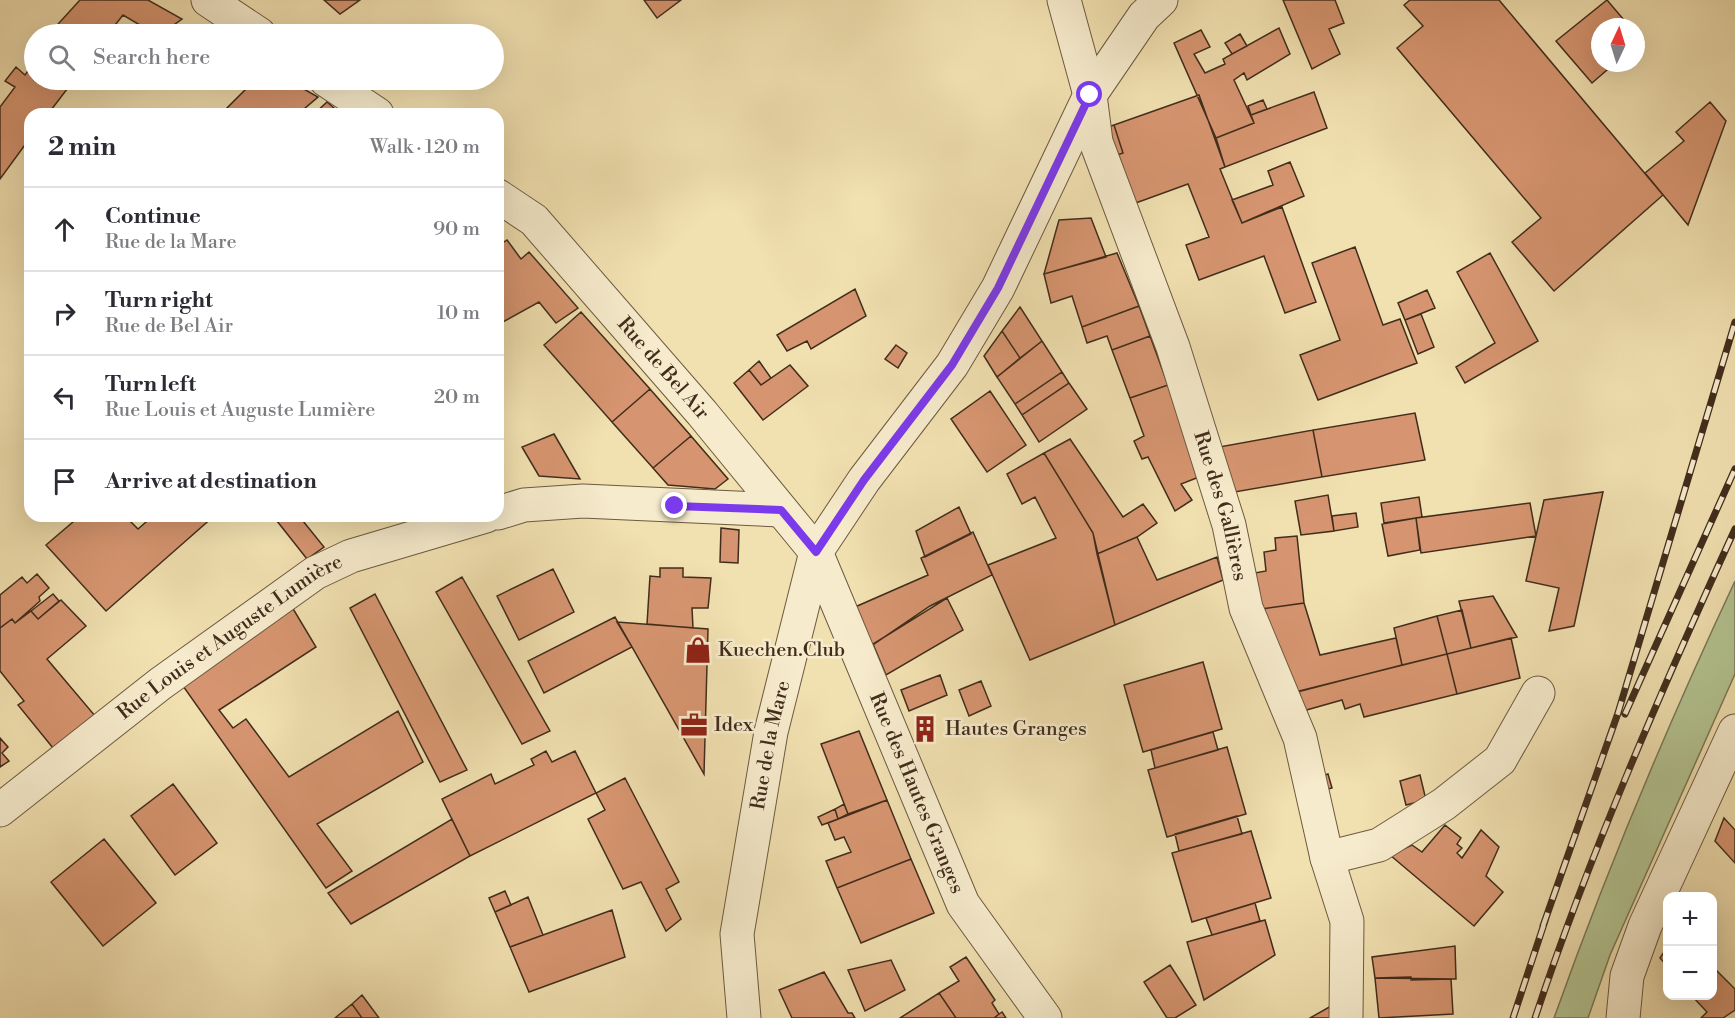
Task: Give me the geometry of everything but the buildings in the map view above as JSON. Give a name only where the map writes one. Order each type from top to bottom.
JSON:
[{"type":"street","points":[[208,0],[244,24]]},
{"type":"street","name":"Rue des Gallières","points":[[1064,0],[1090,95],[1096,142],[1173,347],[1229,525],[1246,608],[1300,738],[1327,858],[1347,921],[1346,1018]]},
{"type":"street","name":"Rue de la Mare","points":[[744,1018],[737,934],[771,732],[816,552],[864,480],[952,365],[998,288],[1090,95],[1144,16],[1161,0]]},
{"type":"street","points":[[341,90],[368,108]]},
{"type":"street","name":"Rue de Bel Air","points":[[504,200],[534,220],[702,412],[816,552]]},
{"type":"street","points":[[504,511],[524,506],[583,501],[781,510]]},
{"type":"street","name":"Rue Louis et Auguste Lumière","points":[[0,810],[160,684],[315,573],[351,555],[465,522]]},
{"type":"street","name":"Rue des Hautes Granges","points":[[816,552],[963,904],[1045,1018]]},
{"type":"street","points":[[1327,858],[1379,845],[1444,804],[1500,760],[1538,693]]},
{"type":"street","points":[[1623,1018],[1627,976],[1645,926],[1735,731]]},
{"type":"green space","points":[[1735,581],[1735,674],[1610,955],[1588,1018],[1554,1018],[1639,797]]},
{"type":"railway","points":[[1543,926],[1618,713],[1735,322]]},
{"type":"railway","points":[[1625,714],[1735,469]]},
{"type":"railway","points":[[1535,1018],[1580,893],[1629,770],[1735,529]]},
{"type":"railway","points":[[1513,1018],[1546,918]]},
{"type":"place","name":"Kuechen.Club","points":[[698,650]]},
{"type":"place","name":"Idex","points":[[694,725]]},
{"type":"place","name":"Hautes Granges","points":[[925,729]]},
{"type":"route","points":[[675,506],[781,510],[816,552],[864,480],[952,365],[998,288],[1090,95]]}]
